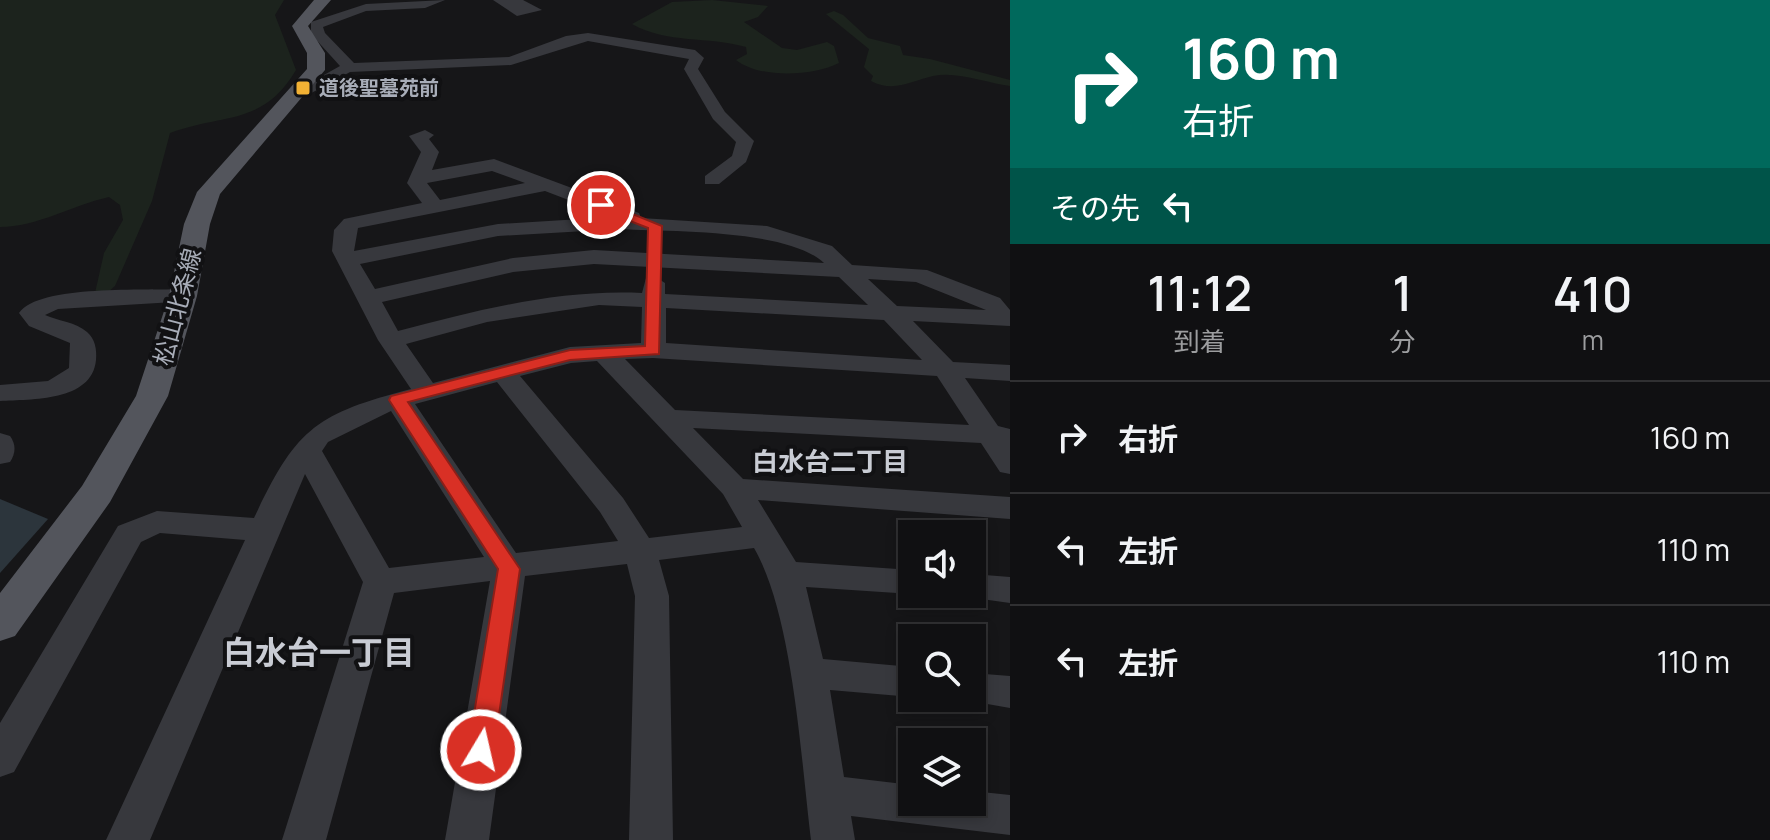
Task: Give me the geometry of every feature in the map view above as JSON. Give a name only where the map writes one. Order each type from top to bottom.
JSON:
[{"type":"main road","name":"松山北条線","points":[[0,624],[114,466],[152,396],[183,296],[197,224],[209,192],[313,76],[317,65],[316,53],[300,26],[306,15],[323,0]]},
{"type":"street","points":[[347,68],[347,62],[318,34],[316,25],[338,14],[364,8],[421,6],[439,0]]},
{"type":"street","points":[[499,0],[517,12],[536,10],[512,0]]},
{"type":"street","points":[[298,94],[347,68],[511,61],[571,39],[588,37],[690,53],[697,58],[691,69],[713,105],[745,141],[740,158],[712,180]]},
{"type":"street","points":[[425,135],[418,136],[430,152],[417,183],[435,207]]},
{"type":"street","points":[[419,178],[494,165],[655,226]]},
{"type":"street","points":[[467,840],[509,569],[412,396],[391,340],[343,251],[344,230],[351,223],[546,185]]},
{"type":"street","points":[[347,260],[459,237],[584,223],[767,232],[824,251],[891,313],[945,368],[999,434],[1010,465]]},
{"type":"street","points":[[653,350],[655,226]]},
{"type":"street","points":[[459,237],[525,308]]},
{"type":"street","points":[[368,298],[490,270],[565,259],[656,260],[919,275],[992,303],[1007,319]]},
{"type":"street","points":[[0,393],[64,384],[79,377],[85,367],[83,344],[76,335],[33,318],[31,313],[36,307],[53,302],[183,296]]},
{"type":"street","points":[[391,340],[525,308],[599,298],[1007,319]]},
{"type":"street","points":[[128,840],[292,469],[306,449],[335,423],[412,396],[502,372],[570,355],[603,352],[653,350],[1010,373]]},
{"type":"street","points":[[603,352],[735,488],[766,535],[786,573],[808,673],[833,840]]},
{"type":"street","points":[[502,372],[612,505],[641,552],[652,596],[651,840]]},
{"type":"street","points":[[665,418],[999,434]]},
{"type":"street","points":[[0,442],[0,455]]},
{"type":"street","points":[[304,840],[380,582],[306,449]]},
{"type":"street","points":[[735,488],[1010,508]]},
{"type":"street","points":[[0,759],[129,534],[157,522],[264,530]]},
{"type":"street","points":[[380,582],[509,569],[766,535]]},
{"type":"street","points":[[786,573],[898,581]]},
{"type":"street","points":[[986,588],[1010,590]]},
{"type":"street","points":[[808,673],[898,681]]},
{"type":"street","points":[[986,689],[1010,692]]},
{"type":"street","points":[[825,794],[1010,815]]},
{"type":"shaded area","points":[[0,0],[284,0],[275,15],[296,70],[270,101],[256,109],[170,133],[152,201],[115,286],[108,292],[95,293],[104,253],[123,220],[120,205],[109,197],[41,220],[0,227]]},
{"type":"shaded area","points":[[712,0],[768,6],[758,17],[744,22],[782,48],[797,50],[827,42],[834,46],[839,63],[815,71],[772,73],[736,60],[747,54],[746,47],[673,37],[632,24],[672,2]]},
{"type":"shaded area","points":[[834,11],[843,15],[868,38],[900,46],[903,55],[1010,80],[1010,86],[952,75],[933,76],[895,86],[871,81],[873,76],[864,67],[869,49],[826,14]]},
{"type":"shaded area","points":[[0,499],[48,519],[0,573]]},
{"type":"place","name":"道後聖墓苑前","points":[[303,88]]},
{"type":"district","name":"白水台二丁目","points":[[830,462]]},
{"type":"district","name":"白水台一丁目","points":[[319,653]]},
{"type":"route","points":[[481,750],[509,569],[398,400],[570,355],[653,350],[655,226],[601,205]]}]
